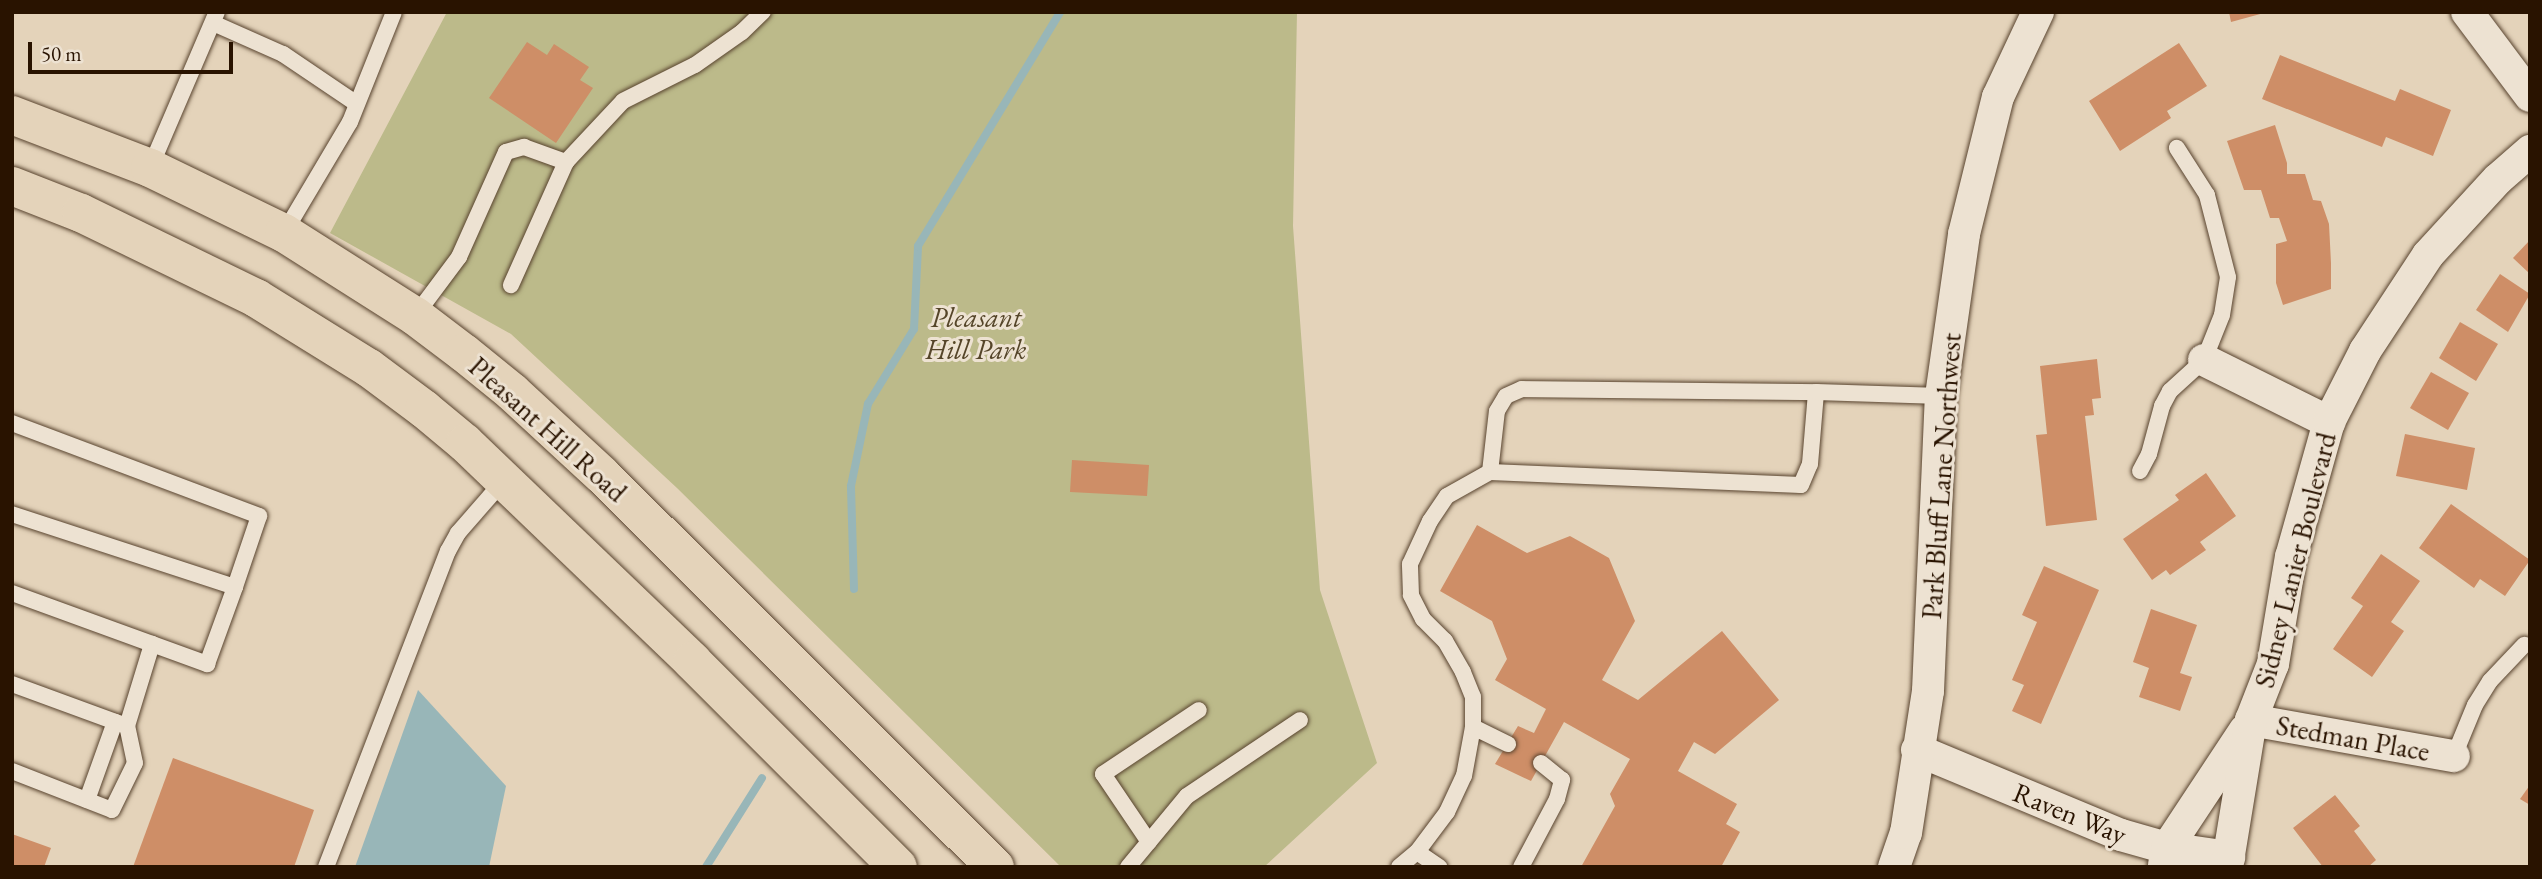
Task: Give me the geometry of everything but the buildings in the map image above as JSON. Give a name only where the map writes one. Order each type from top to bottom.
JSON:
[{"type":"highway","name":"Pleasant Hill Road","points":[[12,115],[149,167],[284,233],[415,316],[512,392],[602,475],[995,867]]},
{"type":"highway","points":[[12,187],[82,213],[198,267],[289,317],[369,368],[424,409],[504,480],[898,867]]},
{"type":"street","name":"Park Bluff Lane Northwest","points":[[1894,867],[1906,832],[1928,691],[1941,396],[1964,234],[1998,97],[2038,12]]},
{"type":"street","points":[[2467,12],[2530,96]]},
{"type":"street","name":"Sidney Lanier Boulevard","points":[[2228,862],[2251,720],[2273,664],[2291,557],[2329,422],[2365,351],[2428,255],[2498,179],[2530,151]]},
{"type":"street","points":[[2204,360],[2329,422]]},
{"type":"street","points":[[2166,857],[2251,720]]},
{"type":"street","name":"Stedman Place","points":[[2251,720],[2454,756]]},
{"type":"street","name":"Raven Way","points":[[1917,750],[2166,857],[2228,862]]},
{"type":"lane","points":[[284,233],[350,122],[394,12]]},
{"type":"lane","points":[[510,285],[566,162],[623,101],[695,65],[742,32],[762,12]]},
{"type":"lane","points":[[149,167],[215,18],[284,54],[357,104]]},
{"type":"lane","points":[[415,316],[459,257],[506,152],[524,147],[566,162]]},
{"type":"lane","points":[[2140,471],[2149,454],[2162,406],[2170,391],[2204,360],[2222,315],[2228,277],[2207,195],[2177,148]]},
{"type":"lane","points":[[1490,472],[1497,411],[1506,396],[1522,389],[1941,396]]},
{"type":"lane","points":[[1399,867],[1417,852],[1447,812],[1464,776],[1473,727],[1473,697],[1445,641],[1423,620],[1411,595],[1410,564],[1430,521],[1447,496],[1490,472],[1801,485],[1810,464],[1816,392]]},
{"type":"lane","points":[[12,423],[260,516],[206,664],[12,593]]},
{"type":"lane","points":[[326,867],[448,551],[458,533],[504,480]]},
{"type":"lane","points":[[12,514],[235,587]]},
{"type":"lane","points":[[87,800],[121,724],[152,644]]},
{"type":"lane","points":[[2454,756],[2475,705],[2490,681],[2524,645]]},
{"type":"lane","points":[[12,684],[121,724]]},
{"type":"lane","points":[[1149,842],[1103,774],[1199,710]]},
{"type":"lane","points":[[1128,867],[1187,796],[1300,720]]},
{"type":"lane","points":[[12,771],[112,810],[135,763],[121,724]]},
{"type":"lane","points":[[1473,727],[1508,744]]},
{"type":"lane","points":[[1521,867],[1557,799],[1562,780],[1541,763]]},
{"type":"lane","points":[[1417,852],[1439,867]]},
{"type":"green space","name":"Pleasant Hill Park","points":[[447,12],[1297,12],[1293,226],[1320,590],[1377,763],[1264,867],[1061,867],[677,488],[511,334],[330,233]]},
{"type":"water","points":[[418,690],[506,786],[489,867],[355,867]]},
{"type":"waterway","points":[[854,589],[851,486],[868,404],[914,329],[918,246],[1060,12]]},
{"type":"waterway","points":[[706,867],[762,778]]}]
